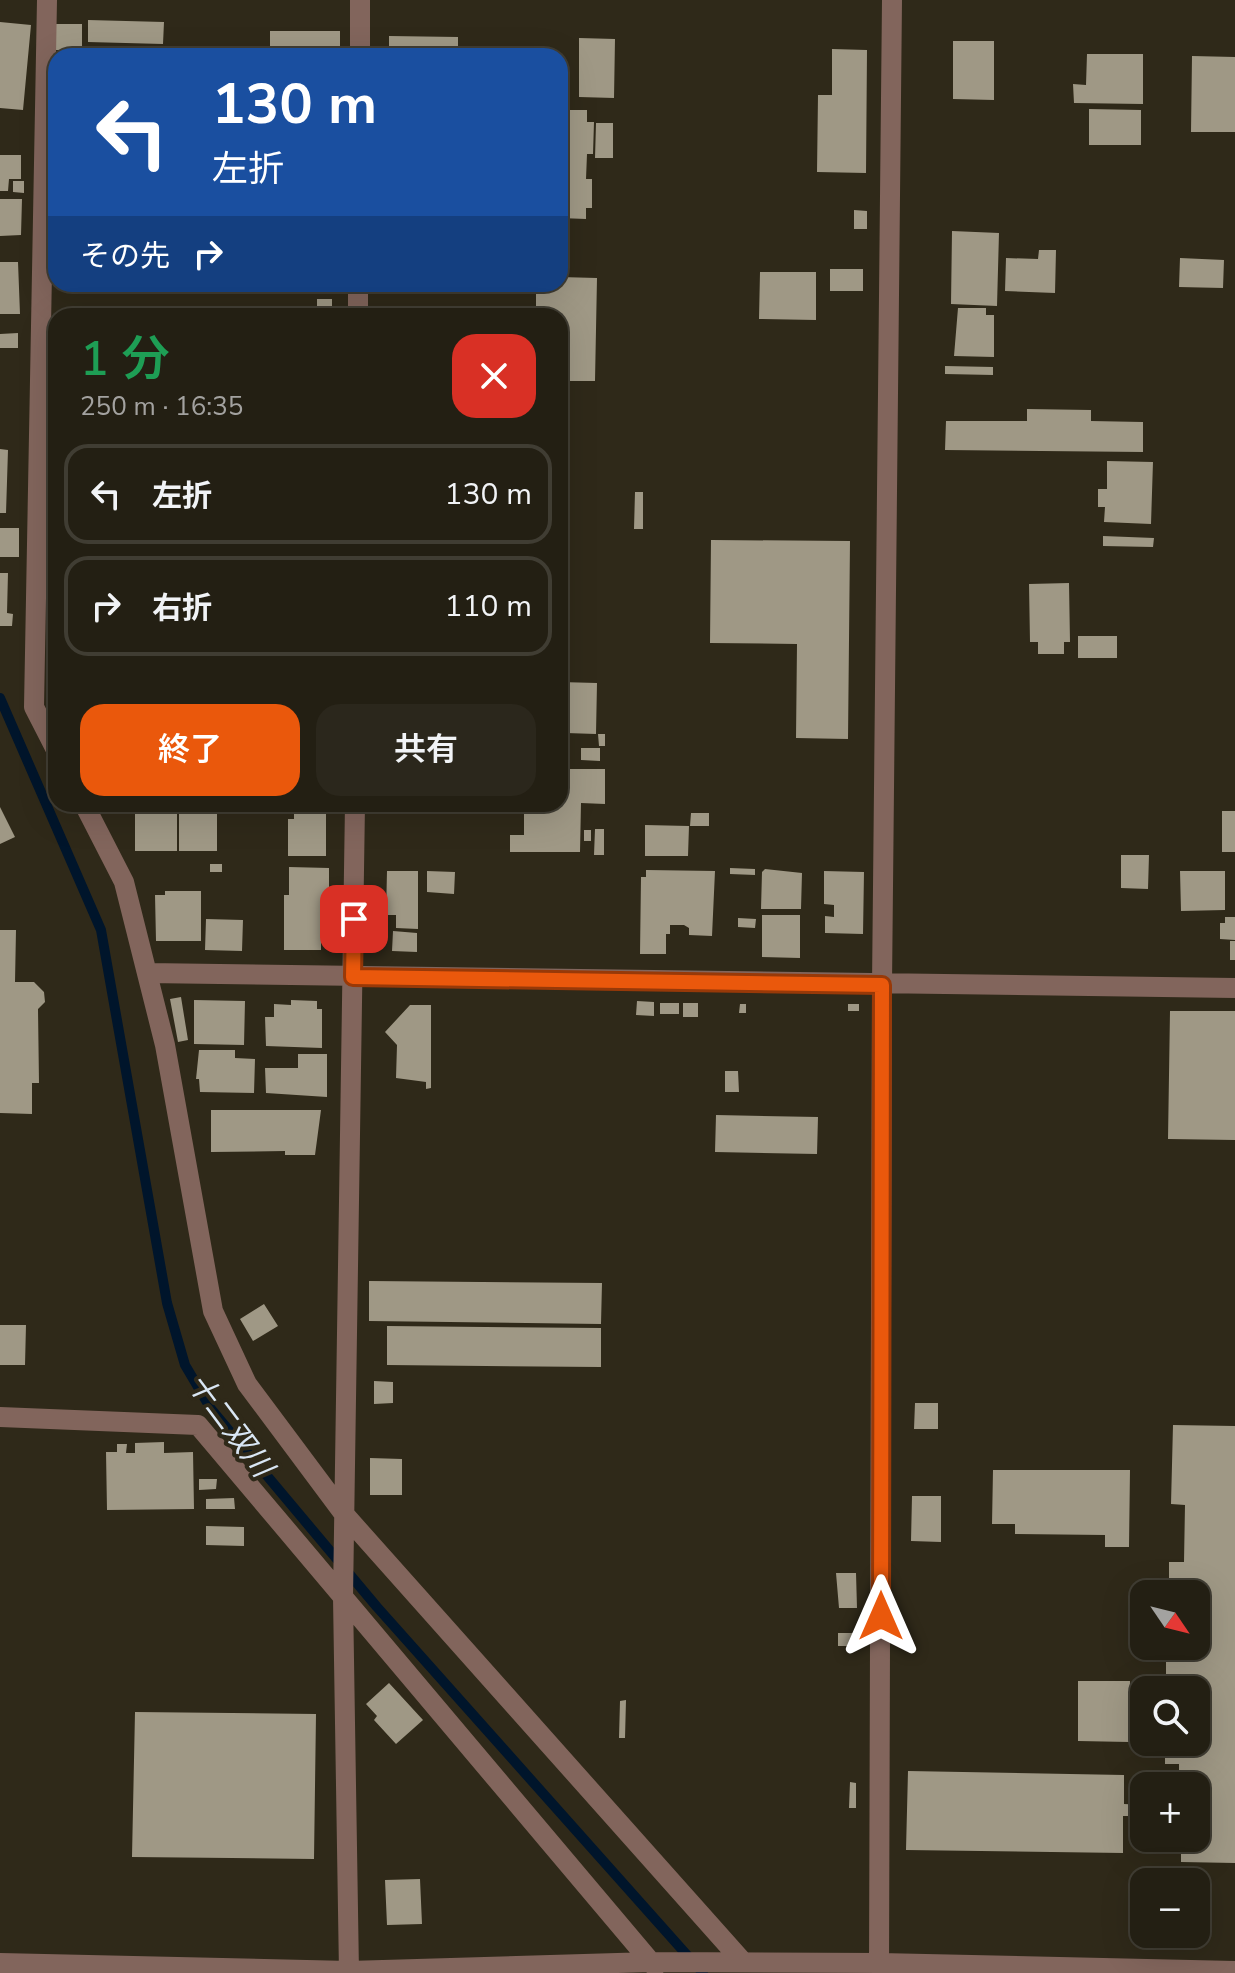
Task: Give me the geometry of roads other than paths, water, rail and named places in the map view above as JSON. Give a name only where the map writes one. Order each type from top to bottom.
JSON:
[{"type":"street","points":[[47,0],[34,707],[48,734]]},
{"type":"street","points":[[360,0],[360,48]]},
{"type":"street","points":[[880,1968],[882,985],[892,0]]},
{"type":"street","points":[[88,812],[124,882],[165,1045],[213,1311],[247,1384],[344,1514],[743,1962]]},
{"type":"street","points":[[349,1972],[343,1597],[355,812]]},
{"type":"street","points":[[147,973],[1235,988]]},
{"type":"street","points":[[0,1417],[198,1425],[656,1967]]},
{"type":"street","points":[[0,1963],[349,1972],[656,1967],[743,1962],[880,1968],[1235,1971]]},
{"type":"waterway","name":"十二双川","points":[[0,698],[48,808]]},
{"type":"waterway","name":"十二双川","points":[[50,812],[101,930],[167,1303],[185,1365],[211,1409],[377,1607],[703,1973]]}]
